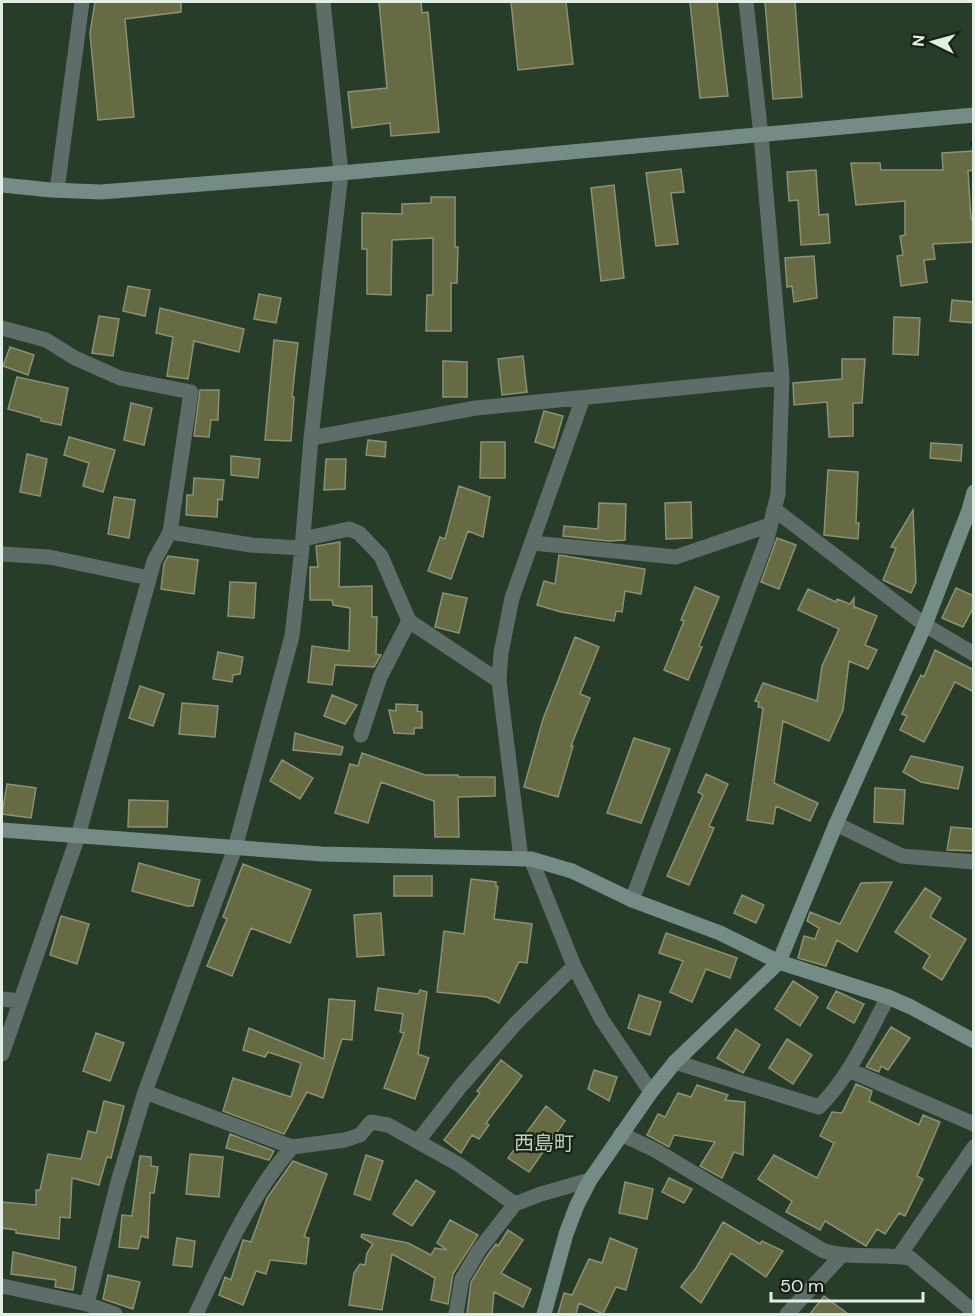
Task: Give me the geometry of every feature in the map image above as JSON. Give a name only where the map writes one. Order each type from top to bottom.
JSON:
[{"type":"street","points":[[57,190],[82,2]]},
{"type":"street","points":[[87,1304],[118,1182],[145,1092],[235,848],[292,636],[303,544],[311,438],[341,173],[323,2]]},
{"type":"street","points":[[632,900],[767,539],[778,494],[782,378],[761,135],[746,2]]},
{"type":"street","points":[[2,184],[101,192],[341,173],[974,115]]},
{"type":"street","points":[[2,328],[46,340],[82,361],[120,378],[191,392],[170,532],[154,561],[78,836],[2,1054]]},
{"type":"street","points":[[311,438],[476,408],[782,378]]},
{"type":"street","points":[[583,398],[512,598],[501,653],[499,681],[526,859],[574,966],[602,1020],[651,1092]]},
{"type":"street","points":[[544,1314],[567,1234],[577,1205],[590,1180],[651,1092],[675,1062],[779,962],[836,824],[925,625],[971,511],[974,492]]},
{"type":"street","points":[[774,509],[925,625],[974,654]]},
{"type":"street","points":[[532,543],[676,557],[770,525]]},
{"type":"street","points":[[170,532],[251,544],[303,544],[349,529],[359,533],[381,556],[409,621],[499,681]]},
{"type":"street","points":[[2,554],[49,557],[149,578]]},
{"type":"street","points":[[361,735],[380,678],[409,621]]},
{"type":"street","points":[[836,824],[902,856],[974,862]]},
{"type":"street","points":[[2,830],[322,854],[526,859],[572,871],[632,900],[720,933],[779,962],[888,997],[974,1041]]},
{"type":"street","points":[[418,1141],[460,1087],[516,1023],[574,966]]},
{"type":"street","points":[[675,1062],[819,1107],[833,1093],[849,1070],[888,997]]},
{"type":"street","points":[[2,999],[20,1001]]},
{"type":"street","points":[[849,1070],[974,1124]]},
{"type":"street","points":[[145,1092],[292,1147],[345,1140],[360,1135],[371,1122],[388,1125],[458,1164],[515,1204]]},
{"type":"street","points":[[621,1134],[655,1150],[824,1251],[841,1256],[910,1258],[974,1312]]},
{"type":"street","points":[[196,1314],[227,1249],[271,1171],[292,1147]]},
{"type":"street","points":[[899,1256],[974,1148]]},
{"type":"street","points":[[456,1314],[462,1279],[479,1250],[515,1204],[590,1180]]},
{"type":"street","points":[[787,1314],[841,1256]]},
{"type":"street","points":[[2,1286],[87,1304],[115,1314]]},
{"type":"building","points":[[95,2],[181,2],[181,12],[125,19],[134,117],[98,120],[90,33]]},
{"type":"building","points":[[379,2],[421,2],[422,13],[428,12],[439,132],[391,136],[390,123],[352,128],[348,92],[387,88]]},
{"type":"building","points":[[511,2],[566,2],[573,64],[518,70]]},
{"type":"building","points":[[690,2],[717,2],[728,96],[700,98]]},
{"type":"building","points":[[765,2],[795,2],[802,97],[773,99]]},
{"type":"building","points":[[973,151],[974,170],[968,171],[971,219],[974,219],[974,242],[933,244],[935,259],[924,260],[927,282],[901,286],[897,256],[903,255],[900,236],[905,235],[905,201],[856,205],[851,163],[880,163],[881,170],[943,170],[942,153]]},
{"type":"building","points":[[681,169],[684,192],[671,193],[678,244],[656,246],[646,173]]},
{"type":"building","points":[[816,170],[819,215],[828,214],[830,243],[801,245],[798,200],[789,201],[787,172]]},
{"type":"building","points":[[614,185],[624,278],[601,281],[591,188]]},
{"type":"building","points":[[431,197],[455,197],[455,247],[458,247],[457,283],[451,283],[451,331],[426,331],[427,295],[433,295],[433,238],[392,240],[391,295],[367,294],[367,249],[362,249],[362,213],[402,214],[402,204],[431,203]]},
{"type":"building","points":[[814,256],[817,298],[794,302],[792,286],[787,287],[785,258]]},
{"type":"building","points":[[128,286],[150,290],[145,316],[123,311]]},
{"type":"building","points":[[259,294],[281,298],[276,323],[254,319]]},
{"type":"building","points":[[952,300],[974,302],[974,323],[950,321]]},
{"type":"building","points":[[160,308],[244,329],[239,352],[194,341],[188,379],[167,376],[173,337],[156,333]]},
{"type":"building","points":[[99,316],[119,319],[113,356],[92,353]]},
{"type":"building","points":[[894,317],[920,318],[918,355],[893,354]]},
{"type":"building","points":[[274,340],[298,343],[292,397],[294,397],[291,441],[265,440]]},
{"type":"building","points":[[10,347],[34,355],[28,375],[3,366]]},
{"type":"building","points":[[523,356],[527,392],[502,395],[498,359]]},
{"type":"building","points":[[842,359],[865,359],[862,403],[853,403],[853,436],[829,437],[827,402],[794,405],[793,383],[842,379]]},
{"type":"building","points":[[443,361],[467,362],[467,397],[443,397]]},
{"type":"building","points":[[17,377],[68,388],[61,425],[41,421],[41,418],[8,409]]},
{"type":"building","points":[[200,390],[219,390],[218,420],[211,420],[209,437],[194,436]]},
{"type":"building","points":[[131,403],[152,408],[144,445],[124,440]]},
{"type":"building","points":[[544,411],[563,416],[554,448],[535,442]]},
{"type":"building","points":[[69,437],[115,450],[103,492],[83,486],[89,463],[64,455]]},
{"type":"building","points":[[368,440],[386,442],[385,457],[366,455]]},
{"type":"building","points":[[481,442],[505,442],[505,478],[480,478]]},
{"type":"building","points":[[931,443],[962,445],[961,461],[930,458]]},
{"type":"building","points":[[27,454],[47,459],[40,496],[20,492]]},
{"type":"building","points":[[231,456],[260,459],[258,478],[231,475]]},
{"type":"building","points":[[326,459],[346,459],[345,489],[324,490]]},
{"type":"building","points":[[828,470],[858,472],[856,523],[859,523],[858,539],[824,535]]},
{"type":"building","points":[[194,478],[224,480],[222,500],[218,499],[217,517],[186,515],[187,495],[193,495]]},
{"type":"building","points":[[459,486],[490,497],[483,537],[468,531],[451,579],[428,571],[440,537],[445,539]]},
{"type":"building","points":[[114,497],[135,500],[129,538],[108,534]]},
{"type":"building","points":[[691,502],[692,538],[666,539],[665,503]]},
{"type":"building","points":[[599,503],[626,504],[625,540],[609,541],[563,536],[564,526],[598,529]]},
{"type":"building","points":[[913,510],[916,582],[911,593],[883,580],[896,548],[891,547]]},
{"type":"building","points":[[777,538],[796,545],[779,589],[761,582]]},
{"type":"building","points":[[340,542],[339,587],[372,586],[372,617],[377,617],[376,654],[381,655],[374,667],[335,665],[332,685],[308,682],[312,646],[349,651],[350,608],[333,605],[332,600],[310,600],[310,567],[318,567],[316,546]]},
{"type":"building","points":[[559,555],[645,569],[641,594],[625,591],[622,612],[616,611],[614,621],[561,612],[537,605],[544,581],[555,584]]},
{"type":"building","points":[[168,556],[198,560],[194,594],[161,589],[164,564]]},
{"type":"building","points":[[230,582],[256,583],[254,618],[228,616]]},
{"type":"building","points":[[695,587],[719,597],[688,680],[664,670]]},
{"type":"building","points":[[956,588],[974,596],[974,606],[963,627],[942,618]]},
{"type":"building","points":[[808,589],[836,602],[837,599],[850,604],[854,598],[854,609],[855,607],[877,616],[865,645],[877,650],[868,669],[849,661],[843,710],[829,741],[783,721],[774,783],[818,803],[810,821],[776,806],[773,824],[747,820],[763,708],[758,707],[759,702],[755,701],[763,683],[817,701],[822,666],[839,629],[798,610]]},
{"type":"building","points":[[443,593],[467,598],[459,633],[435,627]]},
{"type":"building","points":[[575,637],[599,647],[580,694],[590,698],[571,746],[573,746],[558,797],[524,787],[543,719]]},
{"type":"building","points":[[935,650],[974,670],[974,692],[955,682],[924,742],[900,730],[907,716],[902,714],[921,675],[924,677]]},
{"type":"building","points":[[218,652],[243,657],[240,674],[233,675],[232,682],[213,679]]},
{"type":"building","points":[[140,686],[164,694],[153,726],[129,718]]},
{"type":"building","points":[[332,695],[357,705],[345,724],[324,716]]},
{"type":"building","points":[[182,703],[218,706],[215,737],[179,734]]},
{"type":"building","points":[[396,704],[418,705],[417,711],[422,712],[422,728],[414,728],[414,734],[394,733],[389,710],[396,711]]},
{"type":"building","points":[[295,733],[343,747],[341,755],[293,750]]},
{"type":"building","points":[[634,738],[670,749],[641,823],[607,813]]},
{"type":"building","points":[[362,753],[425,775],[495,777],[495,796],[458,797],[459,837],[435,837],[434,801],[381,782],[368,823],[335,813],[350,764],[358,766]]},
{"type":"building","points":[[911,756],[963,767],[958,789],[921,782],[903,772]]},
{"type":"building","points":[[282,760],[313,778],[300,799],[270,781]]},
{"type":"building","points":[[706,774],[728,784],[709,826],[714,828],[689,885],[667,876],[703,795],[698,792]]},
{"type":"building","points":[[7,784],[36,788],[31,818],[2,814]]},
{"type":"building","points":[[875,788],[905,790],[903,824],[874,822]]},
{"type":"building","points":[[129,800],[168,801],[167,827],[128,827]]},
{"type":"building","points":[[951,827],[974,829],[974,851],[947,850]]},
{"type":"building","points":[[139,863],[200,880],[193,906],[132,891]]},
{"type":"building","points":[[243,864],[311,890],[290,943],[251,928],[232,976],[207,966],[227,919],[223,917]]},
{"type":"building","points":[[394,876],[432,876],[432,896],[394,896]]},
{"type":"building","points":[[471,879],[496,882],[498,887],[494,919],[532,924],[527,963],[519,962],[499,1003],[487,997],[437,992],[444,931],[464,934]]},
{"type":"building","points":[[892,882],[857,952],[837,940],[826,966],[798,958],[804,936],[815,939],[819,928],[807,921],[810,912],[840,924],[861,883]]},
{"type":"building","points":[[925,888],[941,898],[930,917],[966,939],[942,980],[923,968],[930,955],[895,932]]},
{"type":"building","points":[[742,895],[764,905],[756,923],[734,913]]},
{"type":"building","points":[[381,913],[384,955],[357,957],[354,915]]},
{"type":"building","points":[[61,916],[89,924],[77,964],[50,955]]},
{"type":"building","points":[[666,933],[737,958],[730,978],[706,969],[692,1002],[670,992],[683,961],[659,953]]},
{"type":"building","points":[[793,981],[818,997],[800,1026],[775,1009]]},
{"type":"building","points":[[378,988],[418,994],[420,990],[427,992],[418,1054],[429,1058],[415,1099],[384,1088],[404,1033],[400,1032],[403,1014],[375,1010]]},
{"type":"building","points":[[836,991],[864,1004],[854,1023],[827,1008]]},
{"type":"building","points":[[639,995],[661,1002],[650,1035],[628,1028]]},
{"type":"building","points":[[329,999],[355,1001],[352,1040],[342,1039],[323,1098],[307,1092],[284,1134],[223,1111],[233,1078],[291,1097],[301,1063],[268,1052],[265,1057],[243,1050],[249,1028],[324,1059]]},
{"type":"building","points":[[891,1027],[910,1038],[888,1070],[881,1066],[879,1072],[866,1067]]},
{"type":"building","points":[[736,1029],[760,1045],[743,1073],[717,1058]]},
{"type":"building","points":[[96,1033],[124,1043],[110,1081],[83,1071]]},
{"type":"building","points":[[787,1039],[812,1055],[793,1084],[769,1068]]},
{"type":"building","points":[[501,1060],[522,1076],[486,1123],[489,1125],[479,1139],[472,1135],[461,1153],[444,1140],[480,1093],[477,1091]]},
{"type":"building","points":[[594,1070],[617,1077],[609,1101],[588,1089]]},
{"type":"building","points":[[856,1084],[872,1091],[869,1101],[919,1125],[923,1115],[940,1122],[917,1176],[923,1179],[905,1216],[899,1213],[885,1234],[877,1229],[866,1246],[825,1221],[820,1230],[786,1212],[792,1201],[758,1179],[774,1155],[817,1178],[834,1143],[820,1136],[832,1112],[842,1113]]},
{"type":"building","points":[[697,1085],[728,1095],[725,1100],[745,1102],[743,1155],[734,1152],[722,1178],[700,1166],[715,1142],[674,1135],[669,1147],[647,1135],[658,1114],[665,1117],[678,1093],[691,1097]]},
{"type":"building","points":[[104,1101],[124,1106],[111,1158],[107,1157],[99,1185],[72,1178],[70,1218],[60,1217],[59,1239],[16,1233],[16,1230],[2,1228],[2,1202],[36,1205],[36,1190],[40,1190],[48,1154],[81,1159],[88,1131],[96,1133]]},
{"type":"building","points":[[546,1106],[565,1121],[529,1172],[508,1158]]},
{"type":"building","points":[[230,1134],[274,1151],[269,1160],[226,1148]]},
{"type":"building","points":[[190,1154],[223,1157],[219,1197],[186,1194]]},
{"type":"building","points":[[366,1155],[383,1161],[370,1200],[354,1194]]},
{"type":"building","points":[[140,1156],[151,1157],[151,1166],[158,1167],[154,1193],[150,1193],[148,1238],[141,1236],[138,1249],[119,1247],[122,1215],[132,1216]]},
{"type":"building","points":[[293,1161],[327,1174],[304,1237],[309,1238],[306,1264],[270,1260],[266,1274],[256,1271],[243,1305],[219,1295],[225,1277],[231,1280],[243,1240],[251,1242],[267,1198]]},
{"type":"building","points":[[669,1178],[692,1189],[684,1203],[662,1192]]},
{"type":"building","points":[[416,1180],[435,1192],[412,1226],[393,1214]]},
{"type":"building","points":[[625,1182],[653,1189],[647,1219],[619,1213]]},
{"type":"building","points":[[450,1220],[478,1235],[453,1274],[448,1304],[431,1300],[435,1278],[392,1254],[382,1310],[349,1305],[354,1273],[360,1264],[365,1265],[367,1253],[373,1244],[361,1237],[362,1234],[408,1243],[431,1255],[435,1248],[447,1250],[437,1243]]},
{"type":"building","points":[[723,1222],[760,1244],[762,1241],[783,1251],[766,1277],[731,1253],[701,1303],[681,1287],[696,1268]]},
{"type":"building","points":[[508,1230],[523,1240],[501,1273],[531,1289],[523,1307],[494,1292],[492,1314],[467,1314],[471,1282],[487,1256],[496,1244],[498,1246]]},
{"type":"building","points":[[177,1238],[195,1241],[192,1267],[173,1265]]},
{"type":"building","points":[[610,1238],[637,1249],[626,1290],[616,1287],[603,1314],[579,1303],[576,1314],[558,1314],[564,1293],[572,1295],[589,1259],[602,1263]]},
{"type":"building","points":[[13,1252],[76,1267],[73,1290],[55,1287],[56,1280],[11,1274]]},
{"type":"building","points":[[108,1275],[140,1282],[133,1309],[103,1299]]},
{"type":"building","points":[[824,1296],[848,1314],[810,1314]]},
{"type":"district","name":"西島町","points":[[544,1143]]}]
